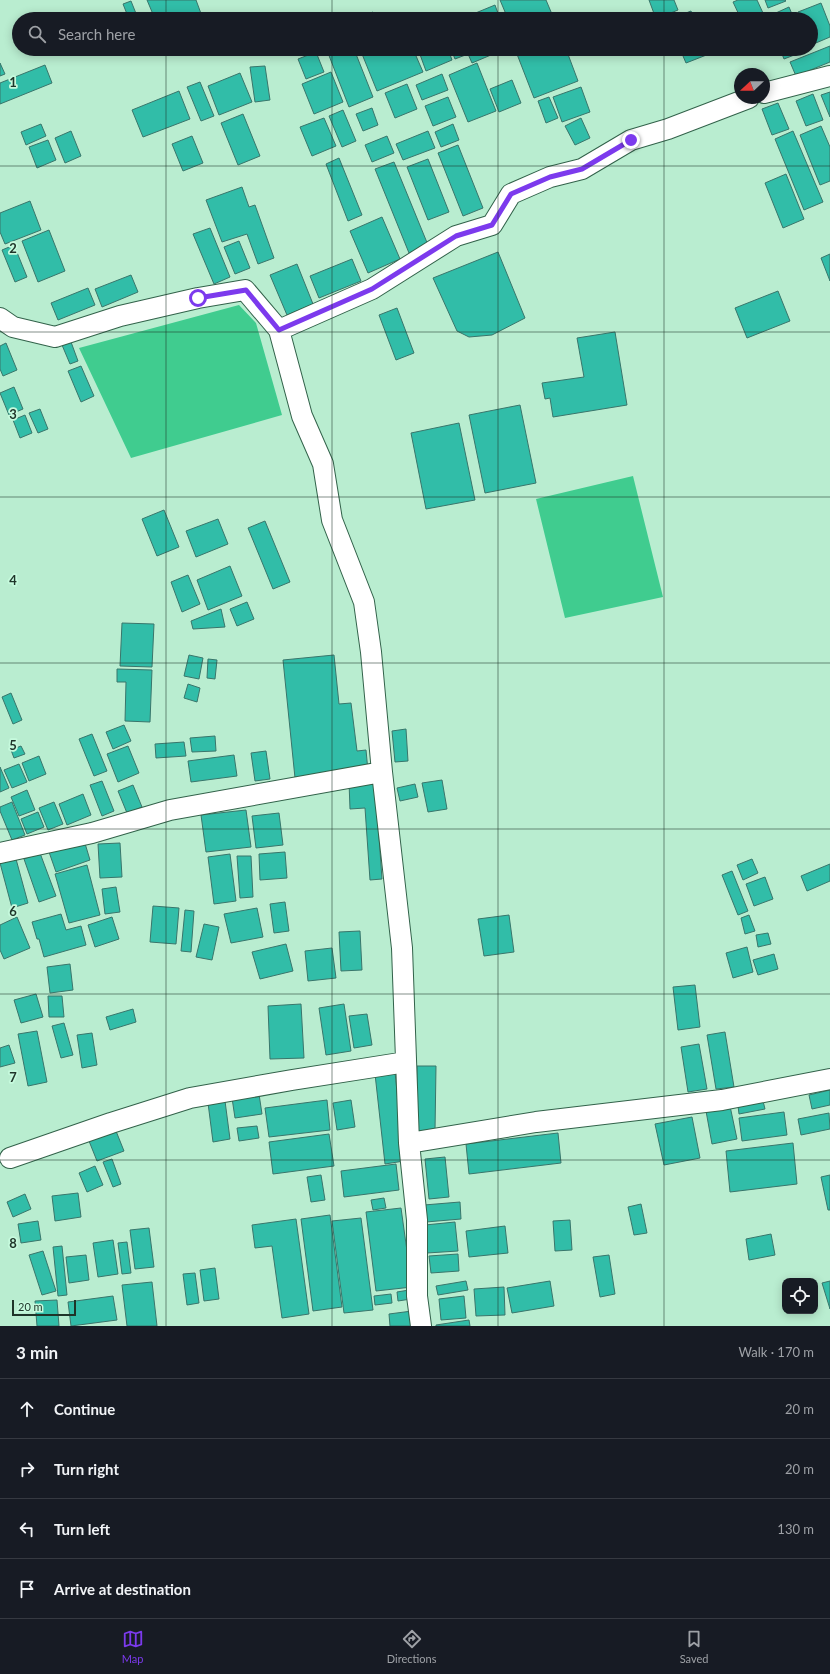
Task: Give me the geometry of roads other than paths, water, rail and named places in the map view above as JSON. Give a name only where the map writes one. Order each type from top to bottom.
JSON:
[{"type":"street","points":[[770,91],[830,76]]},
{"type":"street","points":[[279,330],[372,289],[456,236],[492,225],[511,194],[550,177],[582,169],[631,140],[668,129],[734,104]]},
{"type":"street","points":[[0,318],[13,327],[55,337],[120,316],[198,298],[246,290],[279,330],[302,416],[323,464],[332,520],[364,602],[371,652],[382,772],[402,948],[409,1143],[417,1220],[417,1296],[421,1326]]},
{"type":"street","points":[[0,853],[92,833],[170,810],[382,772]]},
{"type":"street","points":[[10,1158],[111,1123],[190,1098],[406,1062]]},
{"type":"street","points":[[409,1143],[536,1122],[722,1100],[830,1079]]}]
